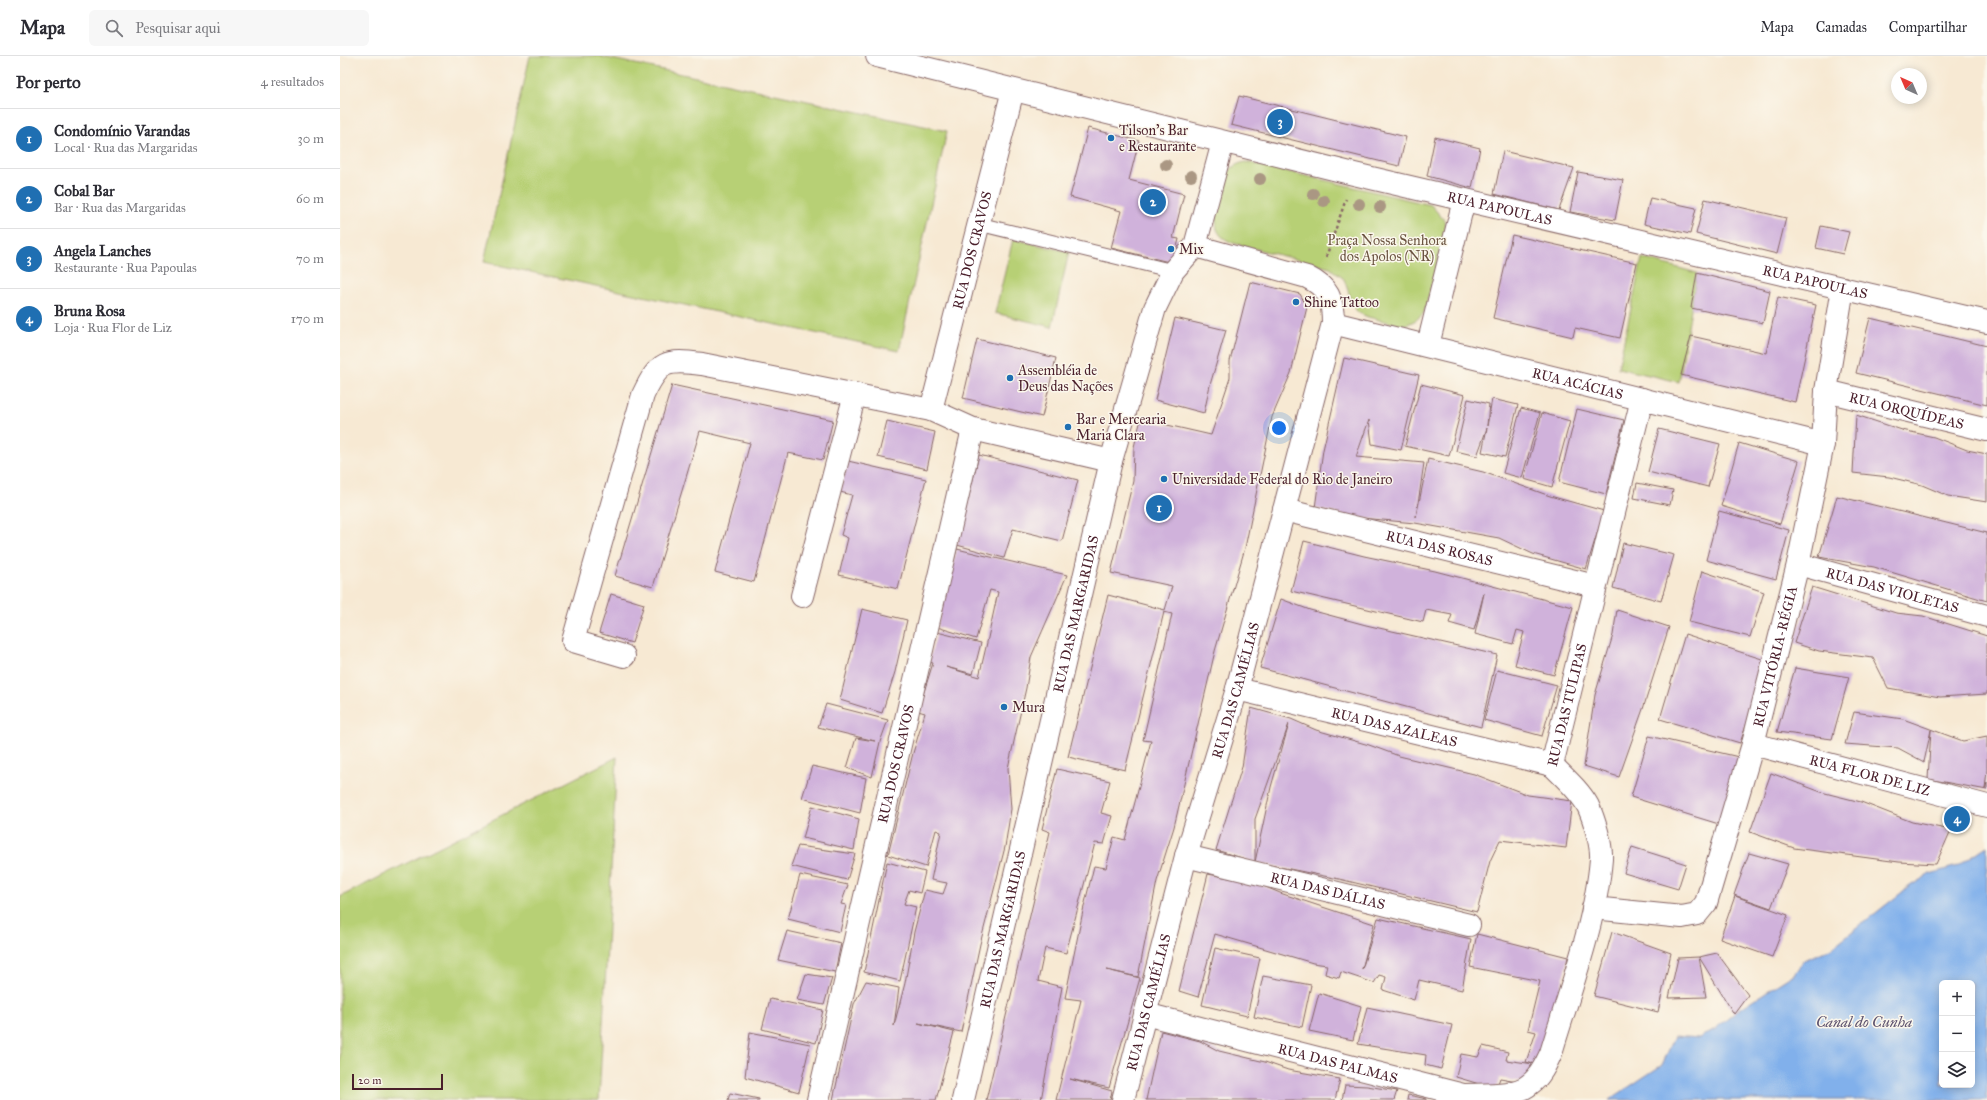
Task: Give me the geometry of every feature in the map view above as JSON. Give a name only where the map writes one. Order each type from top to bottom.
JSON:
[{"type":"street","name":"RUA PAPOULAS","points":[[877,56],[1354,174],[1987,322]]},
{"type":"street","name":"RUA DOS CRAVOS","points":[[931,410],[1013,90]]},
{"type":"street","name":"RUA DAS MARGARIDAS","points":[[963,1100],[1111,461],[1155,308],[1173,271],[1195,246],[1223,142]]},
{"type":"street","points":[[1428,345],[1464,200]]},
{"type":"street","points":[[1195,246],[1307,277],[1319,283]]},
{"type":"street","name":"RUA DAS CAMÉLIAS","points":[[1123,1100],[1186,856],[1237,688],[1333,323],[1333,306],[1329,294],[1319,283]]},
{"type":"street","name":"RUA VITÓRIA-RÉGIA","points":[[1593,908],[1682,917],[1697,914],[1706,903],[1753,744],[1798,564],[1823,444],[1826,391],[1843,288]]},
{"type":"street","name":"RUA ACÁCIAS","points":[[1333,323],[1428,345],[1823,444]]},
{"type":"street","points":[[624,656],[573,641],[643,395],[652,377],[665,364],[679,360],[931,410],[973,429],[1111,461]]},
{"type":"street","name":"RUA ORQUÍDEAS","points":[[1826,391],[1987,430]]},
{"type":"street","points":[[802,596],[855,394]]},
{"type":"street","name":"RUA DAS TULIPAS","points":[[1530,1085],[1544,1067],[1551,1053],[1593,908],[1601,858],[1596,830],[1588,806],[1552,765],[1642,399]]},
{"type":"street","name":"RUA DOS CRAVOS","points":[[818,1100],[973,429]]},
{"type":"street","name":"RUA DAS ROSAS","points":[[1284,510],[1595,586]]},
{"type":"street","name":"RUA DAS VIOLETAS","points":[[1798,564],[1987,616]]},
{"type":"street","name":"RUA DAS AZALEAS","points":[[1237,688],[1552,765]]},
{"type":"street","name":"RUA FLOR DE LIZ","points":[[1753,744],[1987,806]]},
{"type":"street","name":"RUA DAS DÁLIAS","points":[[1186,856],[1469,925]]},
{"type":"street","name":"RUA DAS PALMAS","points":[[1146,1014],[1463,1095],[1506,1094],[1530,1085]]},
{"type":"lane","points":[[979,224],[1173,271]]},
{"type":"path","points":[[1319,283],[1354,174]]},
{"type":"green space","points":[[530,56],[598,56],[947,131],[899,351],[484,262]]},
{"type":"green space","name":"Praça Nossa Senhora dos Apolos (NR)","points":[[1246,162],[1431,205],[1444,220],[1446,230],[1424,313],[1416,320],[1408,324],[1400,325],[1368,317],[1359,313],[1354,308],[1344,279],[1330,268],[1233,243],[1224,238],[1218,232],[1216,224],[1218,202],[1222,186],[1226,175],[1232,168],[1237,164]]},
{"type":"green space","points":[[1013,239],[1069,252],[1052,327],[995,313]]},
{"type":"green space","points":[[1642,258],[1697,273],[1679,382],[1618,368]]},
{"type":"green space","points":[[617,757],[599,1100],[340,1100],[340,897]]},
{"type":"water","name":"Canal do Cunha","points":[[1987,846],[1987,1100],[1609,1100],[1662,1065],[1675,1036],[1699,1038],[1715,1029],[1741,1008],[1794,974],[1804,960],[1830,949],[1910,886],[1930,874],[1957,866]]},
{"type":"building","points":[[1239,96],[1406,137],[1399,166],[1231,125]]},
{"type":"building","points":[[1088,128],[1139,141],[1129,180],[1184,194],[1173,238],[1179,239],[1173,263],[1111,248],[1121,211],[1070,197]]},
{"type":"building","points":[[1435,137],[1480,148],[1472,188],[1427,176]]},
{"type":"building","points":[[1503,151],[1574,168],[1559,210],[1494,194]]},
{"type":"building","points":[[1578,172],[1623,180],[1615,220],[1570,212]]},
{"type":"building","points":[[1650,198],[1696,208],[1690,234],[1644,224]]},
{"type":"building","points":[[1705,199],[1786,218],[1777,254],[1696,234]]},
{"type":"building","points":[[1821,226],[1849,232],[1843,254],[1816,248]]},
{"type":"building","points":[[1512,235],[1637,263],[1620,338],[1575,328],[1573,337],[1493,318]]},
{"type":"building","points":[[1697,273],[1770,291],[1763,323],[1691,308]]},
{"type":"building","points":[[1250,282],[1300,294],[1307,307],[1291,373],[1272,417],[1245,548],[1215,651],[1174,827],[1157,881],[1138,977],[1107,970],[1140,978],[1109,1088],[1070,1079],[1112,1091],[1110,1100],[1056,1100],[1081,1000],[1065,998],[1083,911],[1094,866],[1106,868],[1114,837],[1125,840],[1151,741],[1143,740],[1172,614],[1164,612],[1125,770],[1068,757],[1108,595],[1165,610],[1172,586],[1111,573],[1133,481],[1134,447],[1141,419],[1211,435],[1230,378],[1230,361]]},
{"type":"building","points":[[1778,297],[1816,305],[1795,402],[1681,375],[1691,336],[1766,353]]},
{"type":"building","points":[[1175,318],[1226,330],[1210,385],[1204,413],[1155,400]]},
{"type":"building","points":[[1870,318],[1987,346],[1987,405],[1856,373]]},
{"type":"building","name":"Assembléia de Deus das Nações","points":[[977,339],[1056,358],[1042,417],[963,398]]},
{"type":"building","points":[[1344,358],[1419,375],[1401,450],[1372,444],[1369,420],[1356,457],[1424,463],[1416,517],[1428,459],[1483,472],[1550,496],[1604,511],[1586,569],[1533,554],[1499,538],[1415,523],[1350,517],[1315,508],[1323,450]]},
{"type":"building","points":[[1421,384],[1465,395],[1449,456],[1405,446]]},
{"type":"building","points":[[672,385],[833,420],[823,460],[788,453],[754,582],[715,572],[750,443],[700,431],[653,587],[615,576]]},
{"type":"building","points":[[1468,399],[1489,404],[1487,426],[1492,399],[1518,405],[1505,457],[1482,452],[1487,428],[1477,456],[1456,451]]},
{"type":"building","points":[[1521,408],[1540,413],[1522,478],[1503,473]]},
{"type":"building","points":[[1577,409],[1624,420],[1606,494],[1559,482]]},
{"type":"building","points":[[1542,413],[1570,421],[1552,487],[1524,479]]},
{"type":"building","points":[[1856,415],[1902,430],[1934,437],[1967,450],[1987,454],[1987,502],[1948,496],[1922,485],[1889,477],[1853,473]]},
{"type":"building","points":[[887,421],[935,432],[927,469],[878,457]]},
{"type":"building","points":[[1659,429],[1720,444],[1708,487],[1648,472]]},
{"type":"building","points":[[1739,443],[1799,461],[1780,524],[1721,506]]},
{"type":"building","points":[[979,455],[1078,480],[1062,541],[1013,529],[1004,558],[957,545]]},
{"type":"building","points":[[848,461],[926,479],[898,589],[839,575],[848,538],[841,535],[852,495],[840,492]]},
{"type":"building","points":[[1637,483],[1673,490],[1670,505],[1634,498]]},
{"type":"building","points":[[1837,496],[1987,533],[1987,601],[1874,567],[1819,557]]},
{"type":"building","points":[[1719,511],[1789,530],[1776,579],[1706,560]]},
{"type":"building","points":[[1304,541],[1364,556],[1435,571],[1573,607],[1554,675],[1515,665],[1524,632],[1517,630],[1513,644],[1475,634],[1484,593],[1474,630],[1449,623],[1452,615],[1426,610],[1423,622],[1291,591]]},
{"type":"building","points":[[1623,543],[1674,555],[1661,601],[1613,588]]},
{"type":"building","points":[[957,549],[1067,575],[1031,657],[1026,688],[1008,768],[1011,809],[1005,847],[980,944],[961,1032],[918,1023],[954,1032],[936,1100],[833,1100],[854,1004],[866,981],[899,988],[894,1026],[905,983],[914,932],[925,890],[943,894],[947,883],[931,880],[941,832],[936,830],[926,867],[888,855],[913,753],[925,713],[918,711],[933,663],[929,662],[937,632],[981,643],[973,674],[946,667],[979,677],[986,647],[998,592],[990,590],[976,639],[937,627]]},
{"type":"building","points":[[1702,571],[1764,592],[1750,637],[1689,622]]},
{"type":"building","points":[[1812,587],[1896,613],[1923,616],[1987,636],[1987,694],[1940,697],[1888,688],[1873,658],[1819,651],[1794,643]]},
{"type":"building","points":[[611,594],[644,604],[632,643],[599,633]]},
{"type":"building","points":[[1281,599],[1310,610],[1366,625],[1497,655],[1481,727],[1260,668]]},
{"type":"building","points":[[862,609],[907,620],[895,672],[882,713],[840,700]]},
{"type":"building","points":[[1617,610],[1669,627],[1643,709],[1619,777],[1584,766],[1595,695],[1613,635]]},
{"type":"building","points":[[1685,634],[1768,661],[1740,743],[1660,719]]},
{"type":"building","points":[[1795,668],[1849,677],[1832,739],[1777,732]]},
{"type":"building","points":[[1497,670],[1557,685],[1542,736],[1484,720]]},
{"type":"building","points":[[826,704],[888,720],[880,742],[872,777],[847,768],[856,738],[875,741],[818,727]]},
{"type":"building","points":[[1251,708],[1291,719],[1316,730],[1369,745],[1399,756],[1474,774],[1528,795],[1572,801],[1566,848],[1500,840],[1490,861],[1477,912],[1339,879],[1255,862],[1216,850],[1242,767]],"holes":[[[1289,724],[1271,787],[1255,862],[1255,819]]]},
{"type":"building","points":[[1854,712],[1903,719],[1963,741],[1987,736],[1987,770],[1985,789],[1987,783],[1987,790],[1928,779],[1931,730],[1924,762],[1898,748],[1845,744]]},
{"type":"building","points":[[1649,736],[1743,758],[1722,825],[1631,797]]},
{"type":"building","points":[[812,766],[866,778],[860,813],[802,798]]},
{"type":"building","points":[[1057,769],[1110,781],[1101,813],[1112,816],[1104,844],[1095,843],[1066,953],[1045,948],[1038,981],[1062,987],[1041,1100],[986,1100],[1050,832],[1042,829]]},
{"type":"building","points":[[1771,773],[1821,792],[1861,802],[1912,822],[1951,830],[1936,864],[1899,862],[1794,848],[1750,832]]},
{"type":"building","points":[[812,806],[859,819],[854,850],[803,838]]},
{"type":"building","points":[[798,846],[855,854],[847,880],[791,866]]},
{"type":"building","points":[[1632,847],[1686,864],[1678,889],[1624,873]]},
{"type":"building","points":[[1749,853],[1788,864],[1771,908],[1734,895]]},
{"type":"building","points":[[887,862],[925,872],[920,893],[909,890],[904,904],[916,907],[900,981],[864,972]]},
{"type":"building","points":[[1208,874],[1256,883],[1280,893],[1374,924],[1362,969],[1378,918],[1471,939],[1462,990],[1419,980],[1414,1000],[1383,990],[1386,977],[1379,975],[1374,983],[1341,972],[1339,978],[1325,974],[1327,965],[1313,963],[1215,934],[1198,997],[1179,991]]},
{"type":"building","points":[[800,875],[848,885],[841,904],[846,905],[840,932],[788,919]]},
{"type":"building","points":[[1735,896],[1788,915],[1772,957],[1720,939]]},
{"type":"building","points":[[787,931],[841,943],[835,972],[778,960]]},
{"type":"building","points":[[1612,932],[1671,953],[1658,1012],[1594,996]]},
{"type":"building","points":[[1477,934],[1568,957],[1556,1010],[1529,1083],[1500,1078],[1496,1089],[1456,1077],[1461,1054],[1478,1057],[1483,1046],[1508,1052],[1506,1060],[1534,1064],[1526,1062],[1536,1032],[1528,1030],[1540,981],[1470,967]]},
{"type":"building","points":[[1215,948],[1260,958],[1247,1016],[1202,1005]]},
{"type":"building","points":[[1717,953],[1748,995],[1734,1014],[1699,957]]},
{"type":"building","points":[[1699,957],[1706,997],[1669,998],[1678,958]]},
{"type":"building","points":[[806,974],[832,978],[824,1005],[797,1000]]},
{"type":"building","points":[[1263,976],[1311,985],[1302,1027],[1254,1017]]},
{"type":"building","points":[[1319,993],[1361,1006],[1353,1040],[1309,1031]]},
{"type":"building","points":[[770,999],[823,1010],[816,1043],[762,1029]]},
{"type":"building","points":[[1367,1007],[1452,1025],[1441,1069],[1425,1065],[1426,1055],[1358,1044]]},
{"type":"building","points":[[1161,1031],[1200,1041],[1219,1051],[1265,1062],[1288,1070],[1340,1079],[1335,1100],[1146,1100]]},
{"type":"building","points":[[750,1032],[810,1044],[799,1092],[745,1077]]},
{"type":"building","points":[[1345,1085],[1367,1086],[1397,1091],[1394,1100],[1342,1100]]},
{"type":"building","points":[[730,1093],[759,1099],[759,1100],[728,1100]]},
{"type":"building","points":[[1408,1095],[1427,1099],[1427,1100],[1407,1100]]},
{"type":"place","name":"Angela Lanches","points":[[1280,122]]},
{"type":"place","name":"Tilson's Bar e Restaurante","points":[[1111,138]]},
{"type":"place","name":"Cobal Bar","points":[[1153,202]]},
{"type":"place","name":"Mix","points":[[1171,249]]},
{"type":"place","name":"Shine Tattoo","points":[[1296,302]]},
{"type":"place","name":"Assembléia de Deus das Nações","points":[[1010,378]]},
{"type":"place","name":"Bar e Mercearia Maria Clara","points":[[1068,427]]},
{"type":"place","name":"Universidade Federal do Rio de Janeiro","points":[[1164,479]]},
{"type":"place","name":"Condomínio Varandas","points":[[1159,508]]},
{"type":"place","name":"Mura","points":[[1004,707]]},
{"type":"place","name":"Bruna Rosa","points":[[1957,819]]}]
